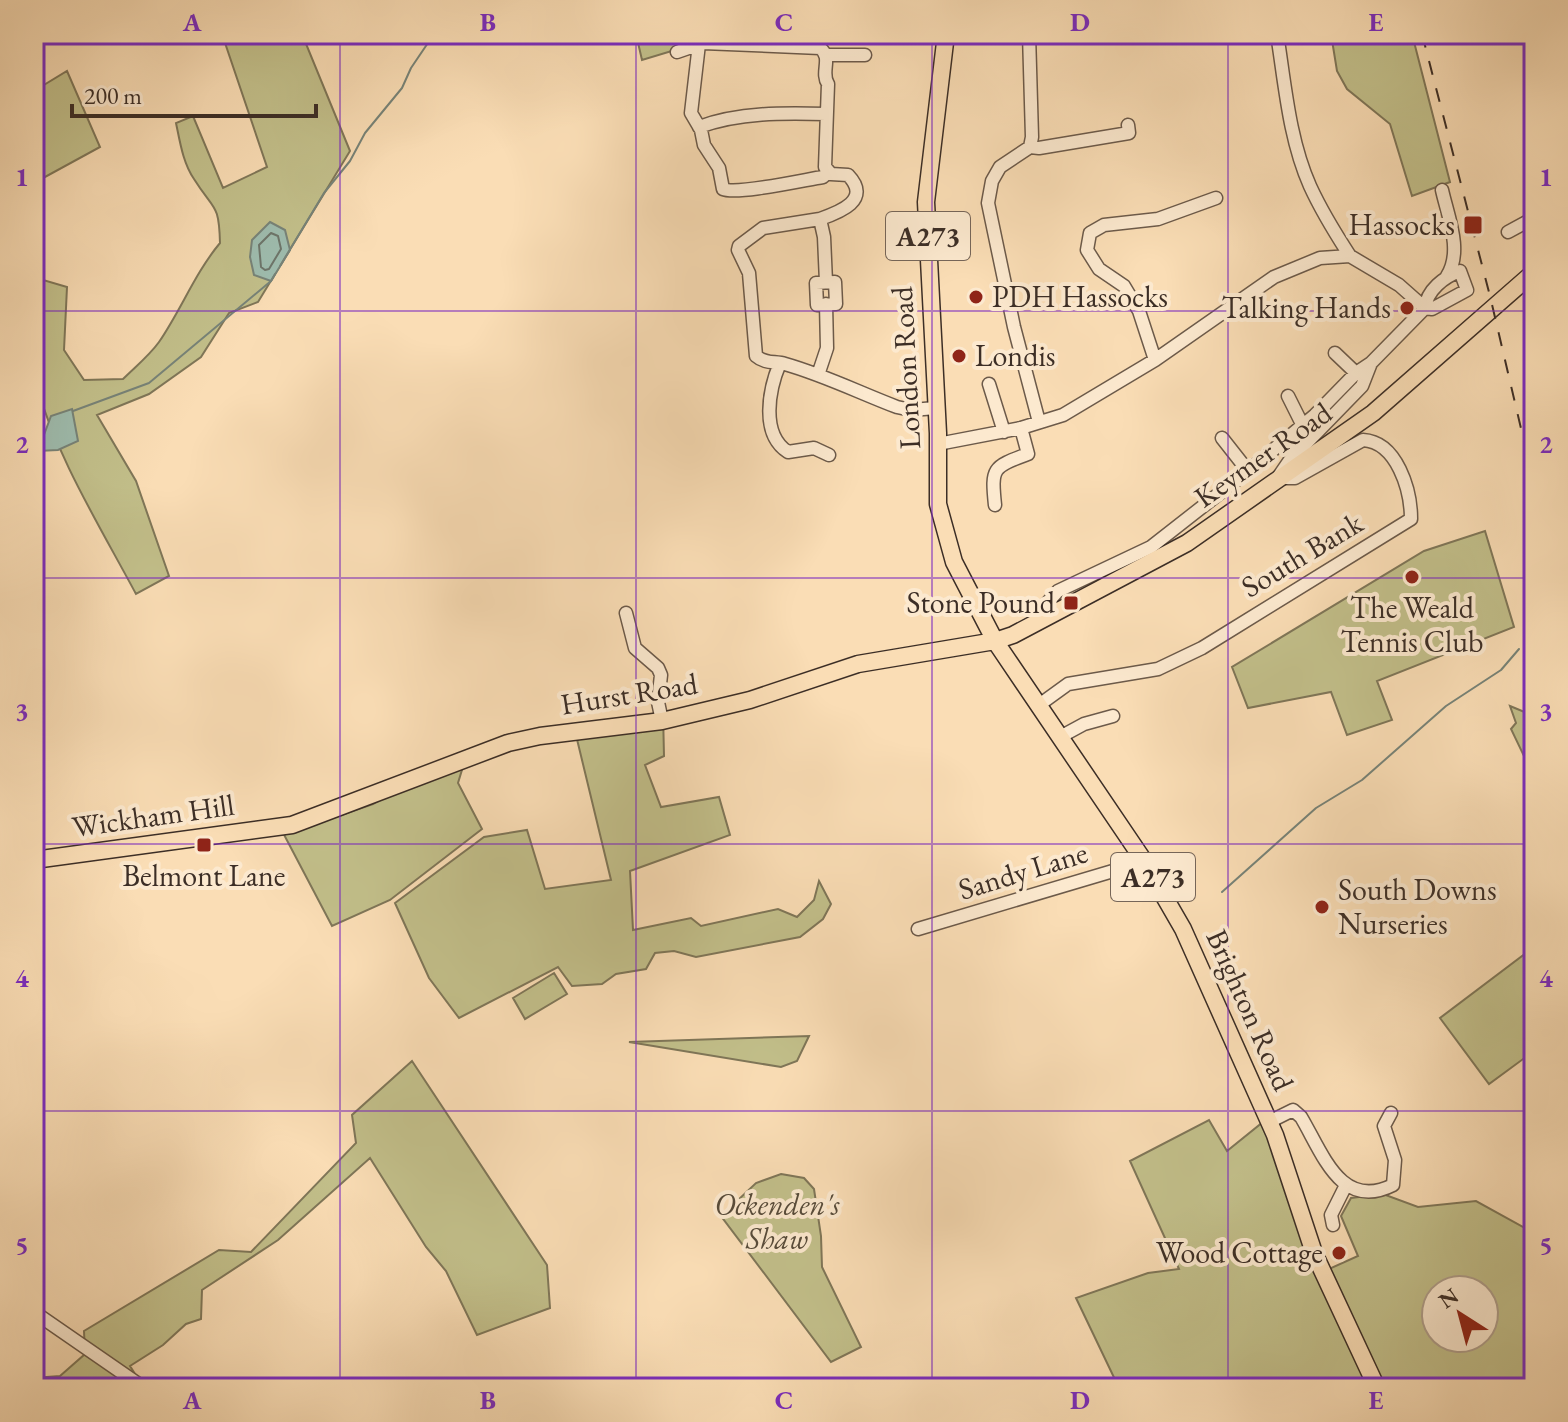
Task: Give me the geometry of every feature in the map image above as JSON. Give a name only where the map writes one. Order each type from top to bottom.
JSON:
[{"type":"main road","name":"London Road","points":[[946,34],[926,202],[938,504],[954,562],[995,641]]},
{"type":"main road","name":"Keymer Road","points":[[995,641],[1036,623],[1187,543],[1373,413],[1534,272]]},
{"type":"main road","points":[[964,646],[976,634],[981,617]]},
{"type":"main road","name":"Brighton Road","points":[[995,641],[1142,858],[1183,929],[1269,1122],[1314,1253],[1377,1388]]},
{"type":"main road","name":"Hurst Road","points":[[280,827],[335,810],[508,743],[662,721],[750,700],[858,664],[995,641]]},
{"type":"main road","name":"Wickham Hill","points":[[34,860],[280,827]]},
{"type":"street","points":[[1029,34],[1030,147]]},
{"type":"street","points":[[1277,34],[1295,140],[1303,168],[1350,256],[1399,285],[1425,308],[1432,309],[1467,290],[1460,271],[1447,276]]},
{"type":"street","points":[[699,44],[691,113],[704,145],[719,168],[723,189],[747,190],[823,177],[827,173],[848,175],[854,182],[855,197],[843,212],[763,228],[739,246],[749,273],[754,350],[761,360],[818,375],[897,407],[911,410],[936,408]]},
{"type":"street","points":[[677,52],[699,44],[820,48],[826,55],[824,152],[827,173]]},
{"type":"street","points":[[826,55],[865,55]]},
{"type":"street","points":[[699,127],[730,118],[780,113],[826,114]]},
{"type":"street","points":[[1039,422],[1014,327],[988,203],[992,181],[1000,167],[1030,147],[1129,133],[1128,125]]},
{"type":"street","points":[[1036,623],[1036,615],[1058,591],[1151,547],[1248,471],[1371,363],[1425,308],[1426,298],[1452,268],[1455,248],[1442,190]]},
{"type":"street","points":[[1155,360],[1139,311],[1124,286],[1099,269],[1087,250],[1090,233],[1104,225],[1158,219],[1216,198]]},
{"type":"street","points":[[1508,232],[1534,218]]},
{"type":"street","points":[[818,375],[827,348],[826,304],[817,305],[816,283],[826,282],[820,219]]},
{"type":"street","points":[[938,444],[1004,432],[1063,415],[1155,360],[1274,277],[1320,258],[1350,256]]},
{"type":"street","points":[[1335,353],[1356,373]]},
{"type":"street","points":[[780,363],[768,399],[777,442],[788,452],[814,448],[829,455]]},
{"type":"street","points":[[1277,478],[1290,460],[1362,386],[1371,363]]},
{"type":"street","points":[[989,384],[1004,432]]},
{"type":"street","points":[[1288,396],[1302,424]]},
{"type":"street","points":[[995,505],[992,479],[996,470],[1003,463],[1028,454],[1021,428]]},
{"type":"street","points":[[1222,438],[1248,471]]},
{"type":"street","name":"South Bank","points":[[1039,705],[1068,684],[1158,669],[1202,648],[1411,519],[1411,501],[1393,457],[1374,441],[1363,440],[1295,478],[1277,478]]},
{"type":"street","points":[[626,613],[635,648],[658,668],[661,675],[658,702],[662,721]]},
{"type":"street","points":[[1060,737],[1084,724],[1113,716]]},
{"type":"street","name":"Sandy Lane","points":[[918,929],[1113,871],[1142,858]]},
{"type":"street","points":[[1269,1122],[1293,1110],[1301,1117],[1340,1182],[1371,1193],[1393,1185],[1395,1160],[1384,1126],[1391,1113]]},
{"type":"street","points":[[1333,1225],[1331,1215],[1346,1185]]},
{"type":"street","points":[[34,1312],[144,1388]]},
{"type":"green space","points":[[222,34],[302,34],[350,151],[258,302],[229,313],[201,357],[149,394],[97,415],[136,481],[169,576],[136,594],[66,462],[34,378],[34,233],[43,280],[67,287],[64,350],[84,380],[123,379],[159,342],[220,243],[217,213],[187,166],[176,123],[193,116],[223,188],[267,167]]},
{"type":"green space","points":[[636,34],[863,34],[862,42],[718,37],[642,60]]},
{"type":"green space","points":[[1331,34],[1412,34],[1450,182],[1412,196],[1390,124],[1347,89],[1337,71]]},
{"type":"green space","points":[[67,71],[100,147],[34,183],[34,91]]},
{"type":"green space","points":[[1485,531],[1514,627],[1377,681],[1392,720],[1347,735],[1331,692],[1248,708],[1232,667],[1424,551]]},
{"type":"green space","points":[[1510,706],[1534,716],[1534,777],[1511,729],[1516,723]]},
{"type":"green space","points":[[663,712],[664,756],[645,765],[661,807],[719,797],[730,835],[630,871],[633,930],[691,918],[701,926],[778,909],[797,917],[814,900],[819,881],[831,904],[823,919],[800,937],[696,957],[674,951],[655,953],[646,969],[616,974],[602,984],[572,986],[558,967],[459,1018],[429,978],[395,903],[484,837],[527,830],[545,889],[611,880],[575,731]]},
{"type":"green space","points":[[465,760],[458,783],[482,829],[390,900],[332,926],[280,827],[324,821],[373,804],[412,782]]},
{"type":"green space","points":[[1534,947],[1534,1051],[1489,1084],[1440,1018]]},
{"type":"green space","points":[[554,973],[567,994],[525,1019],[513,998]]},
{"type":"green space","points":[[809,1036],[797,1061],[781,1067],[629,1042]]},
{"type":"green space","points":[[412,1061],[547,1265],[550,1308],[477,1335],[446,1271],[426,1247],[370,1158],[278,1240],[202,1290],[201,1319],[186,1324],[163,1345],[130,1366],[144,1388],[34,1388],[34,1378],[60,1376],[85,1354],[84,1331],[219,1250],[251,1252],[356,1143],[352,1115]]},
{"type":"green space","points":[[1268,1118],[1327,1270],[1358,1256],[1341,1216],[1351,1198],[1383,1194],[1418,1207],[1476,1201],[1534,1233],[1534,1388],[1119,1388],[1076,1298],[1148,1273],[1179,1269],[1130,1161],[1209,1120],[1227,1151]]},
{"type":"green space","name":"Ockenden's Shaw","points":[[781,1174],[804,1178],[814,1189],[822,1267],[861,1347],[831,1362],[721,1216],[756,1183]]},
{"type":"water","points":[[270,222],[285,230],[290,250],[271,281],[254,275],[250,257],[252,240]]},
{"type":"water","points":[[72,409],[78,441],[58,450],[38,451],[51,416]]},
{"type":"waterway","points":[[280,266],[324,193],[350,161],[365,133],[402,88],[411,68],[434,34]]},
{"type":"waterway","points":[[73,411],[149,383],[271,281],[275,274]]},
{"type":"waterway","points":[[1222,892],[1316,808],[1362,780],[1446,706],[1501,670],[1519,649]]},
{"type":"railway","points":[[1422,34],[1490,296],[1534,484]]},
{"type":"place","name":"Hassocks","points":[[1473,225]]},
{"type":"place","name":"PDH Hassocks","points":[[976,297]]},
{"type":"place","name":"Talking Hands","points":[[1407,308]]},
{"type":"place","name":"Londis","points":[[959,356]]},
{"type":"place","name":"The Weald Tennis Club","points":[[1412,577]]},
{"type":"place","name":"Stone Pound","points":[[1071,603]]},
{"type":"place","name":"Belmont Lane","points":[[204,845]]},
{"type":"place","name":"South Downs Nurseries","points":[[1322,907]]},
{"type":"place","name":"Wood Cottage","points":[[1339,1253]]}]
